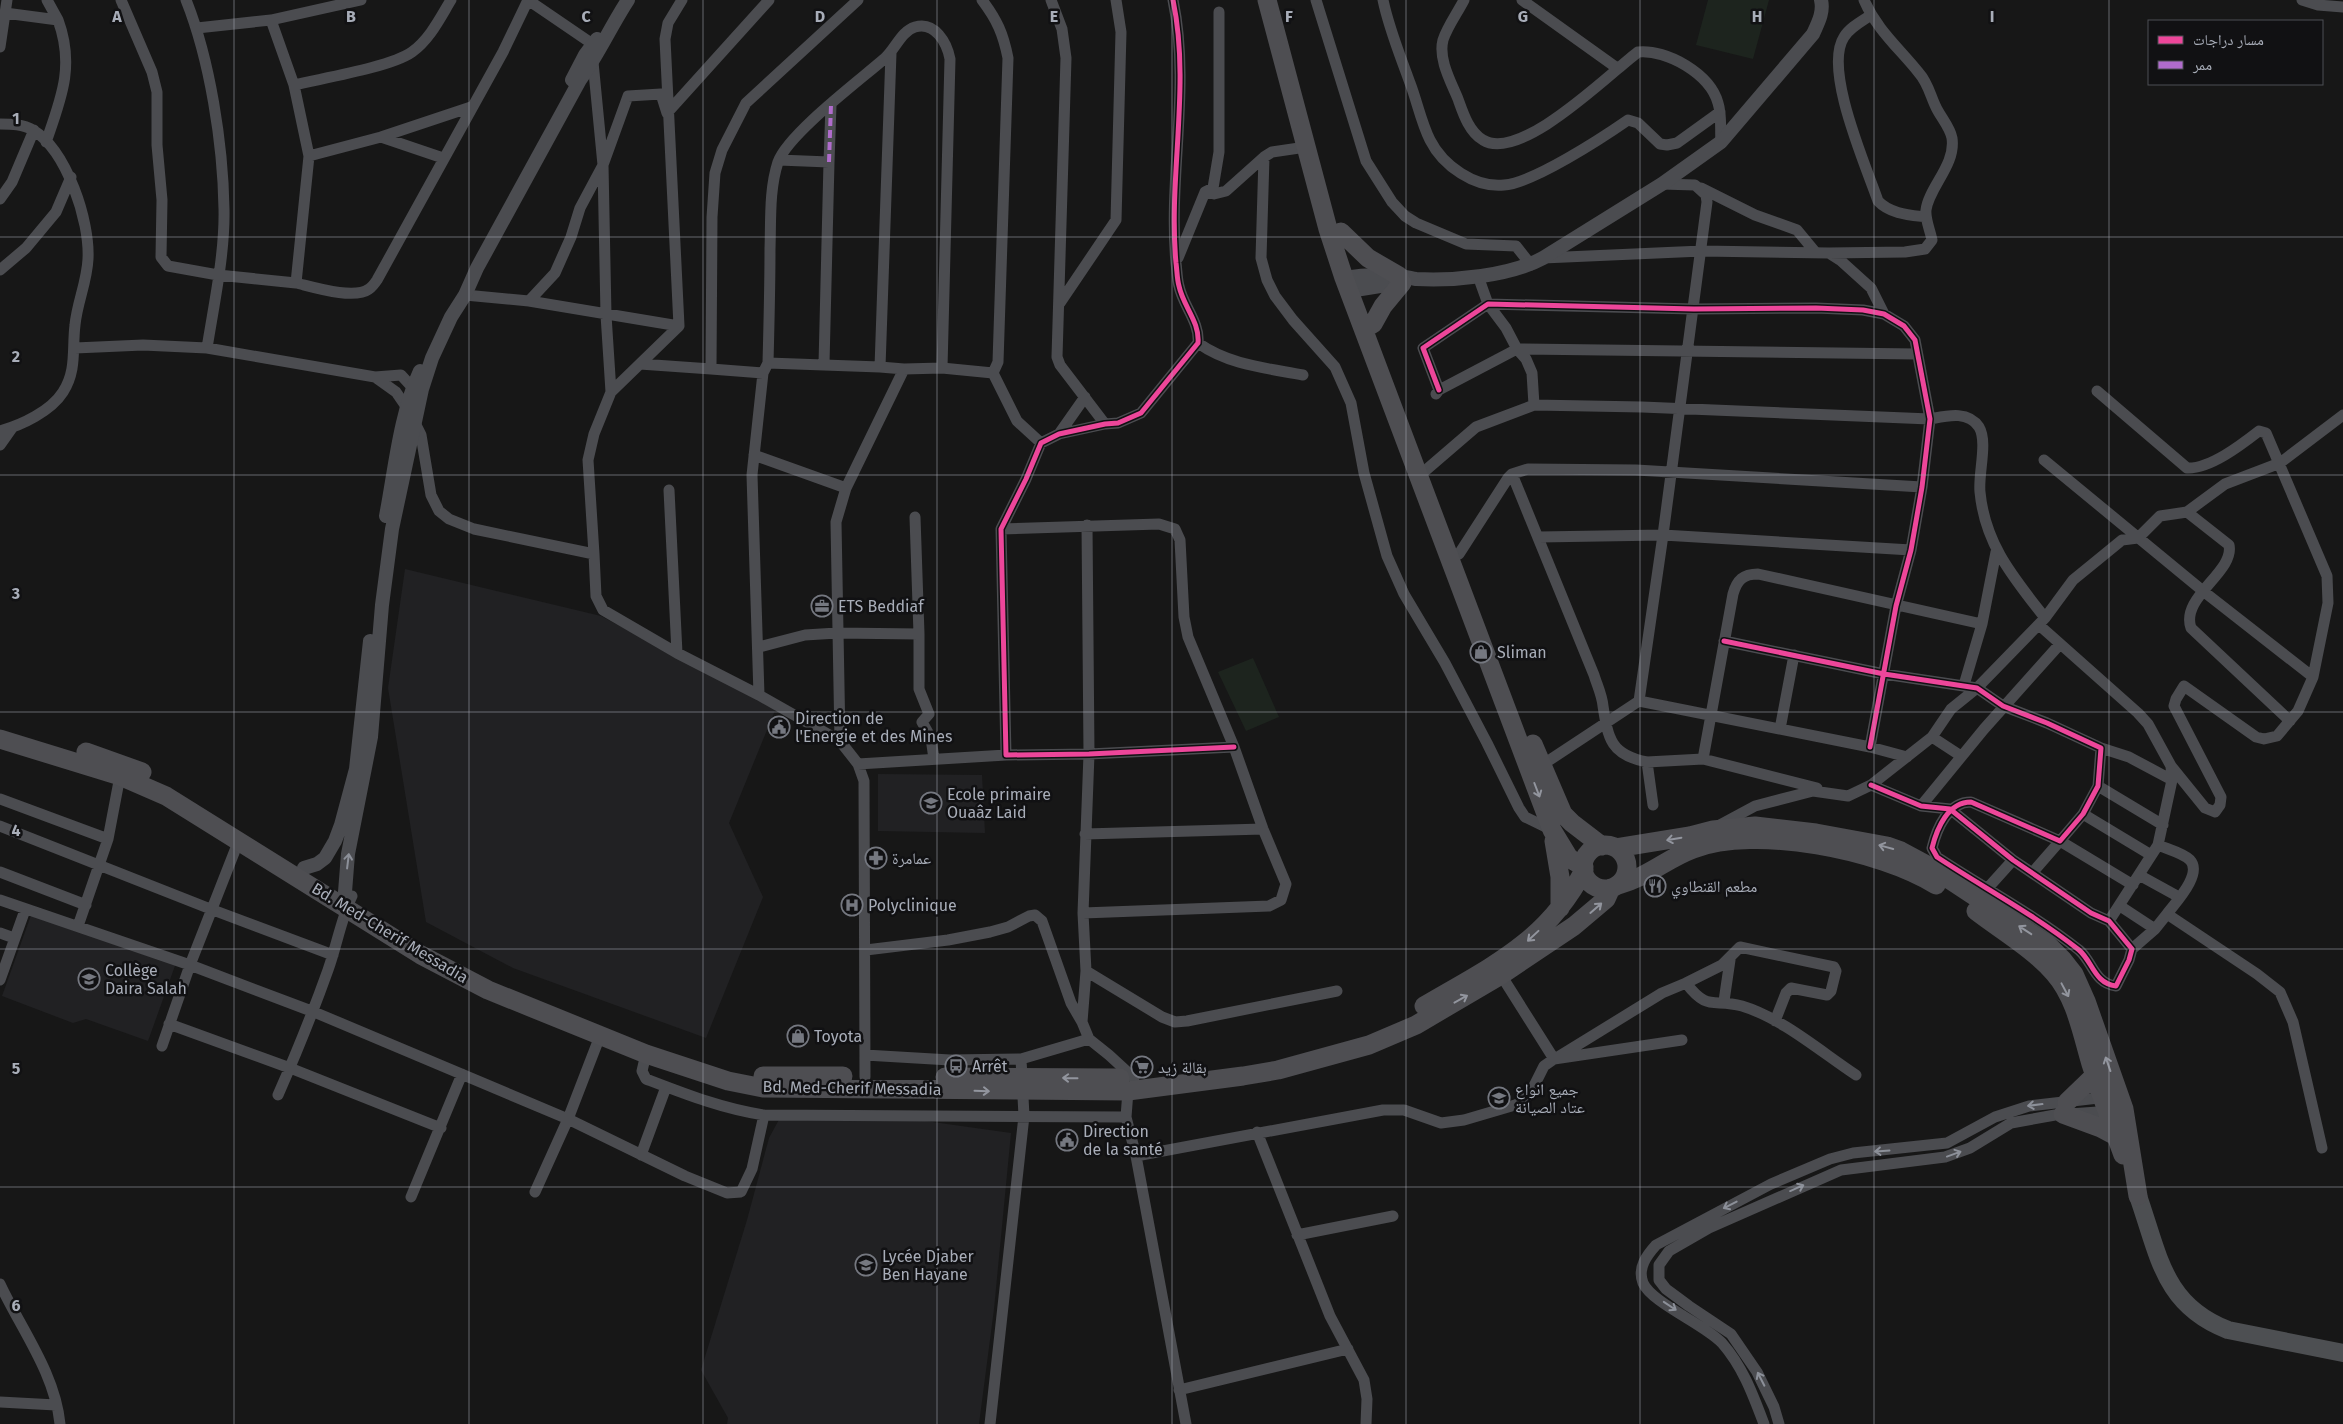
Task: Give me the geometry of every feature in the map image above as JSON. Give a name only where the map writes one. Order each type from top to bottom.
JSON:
[{"type":"highway","points":[[1267,0],[1306,147],[1353,284],[1552,830],[1560,877],[1560,908]]},
{"type":"highway","points":[[1276,0],[1341,232],[1353,284],[1373,324],[1426,470],[1459,554],[1485,613],[1542,766],[1563,814],[1572,823],[1625,857],[1627,864],[1625,877],[1614,887]]},
{"type":"highway","points":[[1341,232],[1368,258],[1405,279],[1383,306],[1373,324]]},
{"type":"highway","name":"Bd. Med-Cherif Messadia","points":[[0,726],[117,762],[162,780],[304,868],[452,972],[488,990],[646,1054],[728,1081],[763,1088],[875,1088],[1023,1076]]},
{"type":"highway","name":"Bd. Med-Cherif Messadia","points":[[0,739],[120,776],[166,796],[239,840],[348,898],[456,961],[494,979],[556,1006],[703,1060],[741,1073],[766,1076],[1023,1076],[1131,1084],[1278,1070],[1369,1044],[1416,1024],[1501,975],[1574,926],[1606,899],[1614,887]]},
{"type":"highway","points":[[1710,838],[1636,880],[1614,887],[1605,889],[1593,886],[1585,876],[1584,869],[1589,853],[1609,847],[1690,836],[1710,838],[1771,826],[1843,838],[1901,851],[1937,872],[2047,944],[2064,960],[2074,974],[2086,1001],[2138,1196]]},
{"type":"highway","points":[[1552,830],[1569,858],[1584,869]]},
{"type":"highway","points":[[1710,838],[1717,843],[1756,839],[1777,840],[1848,852],[1890,863],[1926,878],[1960,899],[2054,972],[2064,987],[2075,1011],[2095,1075],[2113,1103],[2116,1136],[2138,1196]]},
{"type":"highway","name":"Bd. Med-Cherif Messadia","points":[[1131,1084],[1278,1058],[1330,1046],[1386,1026],[1464,982],[1529,941],[1560,908],[1575,888],[1584,869]]},
{"type":"highway","points":[[2095,1075],[2065,1108],[2116,1136]]},
{"type":"main road","points":[[2138,1196],[2161,1264],[2173,1290],[2197,1314],[2212,1324],[2228,1330],[2343,1353]]},
{"type":"street","points":[[0,47],[7,0]]},
{"type":"street","points":[[46,142],[65,83],[65,40],[58,20],[47,0]]},
{"type":"street","points":[[122,0],[152,72],[157,92],[157,145],[162,200],[161,257],[168,266],[218,275],[296,283],[349,294],[360,293],[370,289],[503,52],[528,0],[594,45]]},
{"type":"street","points":[[186,0],[197,28],[217,128],[224,209],[218,275],[206,348]]},
{"type":"street","points":[[197,28],[272,20],[361,0]]},
{"type":"street","points":[[294,85],[386,63],[410,53],[427,36],[451,0]]},
{"type":"street","points":[[304,868],[317,864],[325,858],[333,846],[356,769],[382,533],[395,495],[417,388],[455,294],[526,168],[585,55],[594,45],[620,0]]},
{"type":"street","points":[[417,388],[451,317],[465,296],[477,268],[580,80],[593,62],[605,36],[628,0]]},
{"type":"street","points":[[682,0],[668,23],[665,39],[667,113],[679,326],[611,392],[589,448],[588,460],[596,596],[603,610],[677,653],[760,695],[840,741],[858,764],[864,781],[865,1076]]},
{"type":"street","points":[[667,113],[769,0]]},
{"type":"street","points":[[711,369],[712,217],[715,173],[722,150],[746,102],[858,0]]},
{"type":"street","points":[[982,0],[996,18],[1004,39],[1008,58],[998,362],[993,373]]},
{"type":"street","points":[[1051,0],[1062,29],[1066,58],[1057,357],[1060,365],[1105,424]]},
{"type":"street","points":[[1060,303],[1116,220],[1121,32],[1116,0]]},
{"type":"street","points":[[1006,755],[1000,529],[1026,479],[1041,443],[1059,434],[1129,420],[1141,413],[1198,343],[1197,329],[1178,286],[1176,262],[1174,208],[1179,73],[1173,0]]},
{"type":"street","points":[[1316,0],[1366,161],[1392,202],[1405,216],[1416,223],[1466,244],[1516,246],[1537,262]]},
{"type":"street","points":[[1383,0],[1388,25],[1431,140],[1443,157],[1458,171],[1478,182],[1504,185],[1527,179],[1628,120],[1638,123],[1660,144],[1667,145],[1677,143],[1720,112]]},
{"type":"street","points":[[1464,0],[1443,41],[1443,53],[1446,71],[1466,120],[1484,142],[1496,144],[1518,142],[1562,114],[1638,52],[1646,51],[1692,68],[1706,81],[1718,103],[1721,142]]},
{"type":"street","points":[[1522,0],[1617,68]]},
{"type":"street","points":[[1537,262],[1662,184],[1721,142],[1813,34],[1819,20],[1822,6],[1821,0]]},
{"type":"street","points":[[1353,284],[1405,279],[1478,276],[1537,262],[1702,251],[1829,253],[1905,252],[1924,249],[1932,240],[1926,217],[1927,204],[1944,173],[1951,148],[1952,136],[1937,110],[1926,83],[1883,33],[1870,15],[1864,0]]},
{"type":"street","points":[[2302,0],[2318,5],[2343,7]]},
{"type":"street","points":[[1176,262],[1205,192],[1213,188],[1219,152],[1219,12]]},
{"type":"street","points":[[5,13],[58,20]]},
{"type":"street","points":[[1870,15],[1850,30],[1840,45],[1838,61],[1842,99],[1878,201],[1882,206],[1896,212],[1926,217]]},
{"type":"street","points":[[272,20],[294,85],[309,156],[296,283]]},
{"type":"street","points":[[760,695],[752,475],[766,368],[771,190],[779,160],[797,135],[891,53],[906,32],[919,26],[936,32],[943,38],[948,46],[950,59],[942,368]]},
{"type":"street","points":[[880,367],[891,53]]},
{"type":"street","points":[[593,62],[603,165],[606,315],[611,392]]},
{"type":"street","points":[[529,301],[556,273],[571,237],[580,208],[603,165],[628,96],[661,94],[667,113]]},
{"type":"street","points":[[824,364],[830,105]]},
{"type":"street","points":[[309,156],[381,137],[471,108]]},
{"type":"street","points":[[0,124],[22,125],[34,130],[46,142],[70,177],[83,211],[88,257],[85,282],[75,321],[75,348],[70,380],[62,393],[42,412],[12,428],[0,431]]},
{"type":"street","points":[[0,199],[12,182],[34,130]]},
{"type":"street","points":[[381,137],[443,158]]},
{"type":"street","points":[[1205,192],[1214,194],[1226,191],[1272,152],[1306,147]]},
{"type":"street","points":[[1264,157],[1261,258],[1267,280],[1275,296],[1292,320],[1330,359],[1341,380],[1350,403],[1377,526],[1387,556],[1404,594],[1487,742],[1518,808],[1525,817],[1552,830]]},
{"type":"street","points":[[779,160],[829,162]]},
{"type":"street","points":[[0,270],[26,248],[56,212],[70,177]]},
{"type":"street","points":[[1662,184],[1695,185],[1755,215],[1797,230],[1804,236],[1816,253]]},
{"type":"street","points":[[1542,766],[1638,700],[1702,251],[1707,202],[1706,195],[1695,185]]},
{"type":"street","points":[[1829,253],[1840,260],[1871,288],[1884,314]]},
{"type":"street","points":[[1478,276],[1488,304],[1506,328],[1517,349],[1526,359],[1532,373],[1534,405]]},
{"type":"street","points":[[465,296],[529,301],[679,326]]},
{"type":"street","points":[[1870,747],[1896,606],[1911,550],[1922,486],[1930,419],[1915,340],[1911,332],[1884,314],[1863,310],[1816,308],[1694,309],[1488,304],[1423,348],[1438,392],[1517,349],[1917,354]]},
{"type":"street","points":[[1198,343],[1216,355],[1232,362],[1303,375]]},
{"type":"street","points":[[75,348],[144,346],[206,348],[375,377],[401,375],[417,388]]},
{"type":"street","points":[[640,364],[711,369],[824,364],[904,369],[942,368],[993,373]]},
{"type":"street","points":[[840,741],[836,522],[846,488],[904,369]]},
{"type":"street","points":[[993,373],[1017,421],[1041,443]]},
{"type":"street","points":[[375,377],[396,392],[413,414],[421,435],[430,495],[439,511],[449,519],[474,529],[594,554]]},
{"type":"street","points":[[1426,470],[1476,427],[1534,405],[1642,406],[1680,410],[1930,419],[1958,416],[1970,420],[1980,429],[1982,450],[1980,490],[1984,515],[1996,552],[2042,622],[2060,644],[2138,713],[2148,724],[2158,747],[2171,766],[2205,808],[2215,812],[2220,805],[2221,797],[2200,753],[2174,706],[2176,698],[2184,686],[2256,737],[2264,739],[2277,736],[2290,722],[2309,691],[2328,602],[2327,576],[2266,433],[2259,431],[2229,452],[2193,468],[2187,468],[2097,391]]},
{"type":"street","points":[[1059,434],[1085,397]]},
{"type":"street","points":[[1710,838],[1755,806],[1813,791],[1848,796],[1871,785],[1932,737],[1951,709],[1977,688],[2042,622],[2072,580],[2122,540],[2138,538],[2160,516],[2187,512],[2224,484],[2280,463],[2343,415]]},
{"type":"street","points":[[0,445],[12,428]]},
{"type":"street","points":[[754,455],[846,488]]},
{"type":"street","points":[[2044,460],[2203,591],[2313,677]]},
{"type":"street","points":[[1459,554],[1512,474],[1528,469],[1672,472],[1922,486]]},
{"type":"street","points":[[1512,474],[1594,675],[1603,704],[1604,724],[1615,747],[1622,754],[1648,762],[1703,759],[1848,796]]},
{"type":"street","points":[[669,490],[677,653]]},
{"type":"street","points":[[278,1095],[314,1012],[333,955],[348,898],[348,854],[371,737],[382,605],[395,495]]},
{"type":"street","points":[[2187,512],[2229,545],[2230,551],[2228,559],[2203,591],[2189,615],[2191,628],[2290,722]]},
{"type":"street","points":[[915,517],[919,634],[918,689],[929,714],[922,722],[931,738],[934,759]]},
{"type":"street","points":[[1000,529],[1159,524],[1175,528],[1180,540],[1184,617],[1188,637],[1234,747],[1262,829],[1286,884],[1285,893],[1276,904],[1269,906],[1083,913]]},
{"type":"street","points":[[1082,1022],[1086,972],[1083,913],[1089,754],[1087,525]]},
{"type":"street","points":[[1539,537],[1663,535],[1911,550]]},
{"type":"street","points":[[1964,685],[1982,624],[1996,552]]},
{"type":"street","points":[[1703,759],[1710,714],[1736,585],[1745,575],[1758,574],[1982,624]]},
{"type":"street","points":[[758,647],[805,636],[837,633],[919,634]]},
{"type":"street","points":[[1724,641],[1884,674],[1977,688],[2003,706],[2048,723],[2101,748],[2136,760],[2172,780]]},
{"type":"street","points":[[1921,806],[1960,756],[2060,644]]},
{"type":"street","points":[[1780,728],[1794,655]]},
{"type":"street","points":[[1638,700],[1870,747],[1907,757]]},
{"type":"street","points":[[1932,737],[1960,756]]},
{"type":"street","points":[[858,764],[1006,755],[1089,754],[1234,747]]},
{"type":"street","points":[[2032,872],[2083,814],[2098,786],[2101,748]]},
{"type":"street","points":[[1648,762],[1653,804]]},
{"type":"street","points":[[2109,921],[2158,845],[2172,780],[2171,766]]},
{"type":"street","points":[[78,926],[108,839],[120,776]]},
{"type":"street","points":[[1871,785],[1921,806],[1950,809],[2012,860],[2091,913],[2109,921],[2132,948]]},
{"type":"street","points":[[2098,786],[2163,824]]},
{"type":"street","points":[[0,800],[108,839]]},
{"type":"street","points":[[2158,845],[2190,860],[2194,868],[2192,879],[2179,898],[2155,929],[2132,948],[2129,960],[2116,986],[2108,985],[2100,980],[2081,952],[2031,917],[1937,857],[1932,848],[1934,839],[1950,809],[1962,802],[1971,802],[2060,841],[2136,880],[2179,898]]},
{"type":"street","points":[[2083,814],[2151,855]]},
{"type":"street","points":[[0,826],[212,910],[333,955]]},
{"type":"street","points":[[1085,834],[1262,829]]},
{"type":"street","points":[[162,1046],[190,964],[239,840]]},
{"type":"street","points":[[1986,890],[2012,860]]},
{"type":"street","points":[[0,872],[86,905]]},
{"type":"street","points":[[0,900],[190,964],[314,1012],[568,1119],[640,1155],[727,1193],[741,1192],[752,1169],[764,1114]]},
{"type":"street","points":[[2120,906],[2155,929]]},
{"type":"street","points":[[1,975],[25,910]]},
{"type":"street","points":[[2167,914],[2258,974],[2280,992],[2293,1022],[2322,1148]]},
{"type":"street","points":[[866,950],[948,940],[990,932],[1008,927],[1034,915],[1042,921],[1072,1002],[1089,1040],[1109,1055],[1131,1084],[1126,1117],[1136,1156],[1186,1424]]},
{"type":"street","points":[[0,933],[14,938]]},
{"type":"street","points":[[1136,1156],[1166,1152],[1256,1132],[1383,1110],[1404,1110],[1441,1123],[1464,1120],[1522,1102],[1531,1092],[1544,1066],[1555,1058],[1662,993],[1730,960],[1740,948],[1834,967],[1836,971],[1831,991],[1827,996],[1791,988],[1786,993],[1775,1021]]},
{"type":"street","points":[[1724,1001],[1730,960]]},
{"type":"street","points":[[1086,972],[1162,1017],[1175,1022],[1337,991]]},
{"type":"street","points":[[1501,975],[1555,1058]]},
{"type":"street","points":[[1686,983],[1696,996],[1706,1003],[1724,1001],[1760,1012],[1856,1075]]},
{"type":"street","points":[[169,1024],[290,1068],[441,1128]]},
{"type":"street","points":[[536,1192],[568,1119],[600,1036]]},
{"type":"street","points":[[865,1055],[950,1060],[1023,1076],[1089,1040]]},
{"type":"street","points":[[1555,1058],[1574,1057],[1682,1040]]},
{"type":"street","points":[[646,1054],[643,1066],[644,1077],[666,1087],[742,1112],[764,1114],[1126,1117]]},
{"type":"street","points":[[411,1197],[462,1074]]},
{"type":"street","points":[[990,1424],[1024,1116],[1023,1076]]},
{"type":"street","points":[[640,1155],[666,1087]]},
{"type":"street","points":[[1764,1424],[1750,1385],[1721,1342],[1652,1294],[1643,1283],[1642,1267],[1645,1258],[1656,1245],[1771,1184],[1830,1159],[1853,1153],[1947,1143],[2008,1112],[2029,1106],[2065,1108],[2113,1103]]},
{"type":"street","points":[[1779,1424],[1774,1407],[1757,1372],[1732,1334],[1666,1289],[1659,1280],[1658,1272],[1663,1258],[1681,1243],[1709,1228],[1841,1170],[1945,1157],[1970,1148],[2011,1123],[2065,1108]]},
{"type":"street","points":[[1256,1132],[1330,1316],[1364,1380],[1367,1399],[1366,1424]]},
{"type":"street","points":[[1297,1235],[1393,1216]]},
{"type":"street","points":[[0,1284],[44,1368],[60,1424]]},
{"type":"street","points":[[1179,1390],[1348,1349]]},
{"type":"street","points":[[0,1402],[56,1405]]},
{"type":"shaded area","points":[[1708,0],[1769,0],[1753,59],[1696,45]]},
{"type":"shaded area","points":[[405,569],[601,616],[776,708],[729,823],[763,897],[706,1038],[513,968],[426,922],[388,688]]},
{"type":"shaded area","points":[[1253,658],[1279,717],[1246,731],[1218,672]]},
{"type":"shaded area","name":"Ecole primaire Ouaâz Laid","points":[[878,774],[982,775],[985,833],[878,831]]},
{"type":"shaded area","name":"Collège Daira Salah","points":[[34,907],[176,963],[148,1041],[86,1019],[73,1023],[2,996]]},
{"type":"shaded area","name":"Lycée Djaber Ben Hayane","points":[[883,1115],[1011,1133],[994,1309],[979,1424],[727,1424],[728,1418],[701,1370],[747,1220],[769,1138],[781,1116]]},
{"type":"marked path","points":[[829,162],[831,105]]},
{"type":"cycle path","points":[[1173,0],[1178,32],[1180,65],[1174,230],[1177,277],[1181,293],[1194,321],[1198,343],[1141,413],[1118,423],[1059,434],[1041,443],[1026,479],[1001,529],[1006,755],[1089,754],[1234,747]]},
{"type":"cycle path","points":[[1439,390],[1423,348],[1488,304],[1694,309],[1816,308],[1863,310],[1884,314],[1904,326],[1915,340],[1930,419],[1922,487],[1911,550],[1896,606],[1870,747]]},
{"type":"cycle path","points":[[1724,641],[1884,674],[1977,688],[2003,706],[2047,723],[2101,748],[2098,786],[2083,814],[2060,841],[1971,802],[1963,803],[1956,806],[1950,811],[1940,825],[1932,848],[1937,857],[2062,937],[2084,955],[2103,981],[2116,986],[2129,960],[2132,949],[2109,921],[2091,913],[2013,860],[1950,809],[1921,806],[1871,785]]},
{"type":"place","name":"ETS Beddiaf","points":[[822,606]]},
{"type":"place","name":"Sliman","points":[[1481,652]]},
{"type":"place","name":"Direction de l'Energie et des Mines","points":[[779,727]]},
{"type":"place","name":"Ecole primaire Ouaâz Laid","points":[[931,803]]},
{"type":"place","name":"عمامرة","points":[[876,858]]},
{"type":"place","name":"مطعم القنطاوي","points":[[1655,886]]},
{"type":"place","name":"Polyclinique","points":[[852,905]]},
{"type":"place","name":"Collège Daira Salah","points":[[89,979]]},
{"type":"place","name":"Toyota","points":[[798,1036]]},
{"type":"place","name":"Arrêt","points":[[956,1066]]},
{"type":"place","name":"بقالة زيد","points":[[1142,1067]]},
{"type":"place","name":"جميع انواع عتاد الصيانة","points":[[1499,1098]]},
{"type":"place","name":"Direction de la santé","points":[[1067,1140]]},
{"type":"place","name":"Lycée Djaber Ben Hayane","points":[[866,1265]]}]
